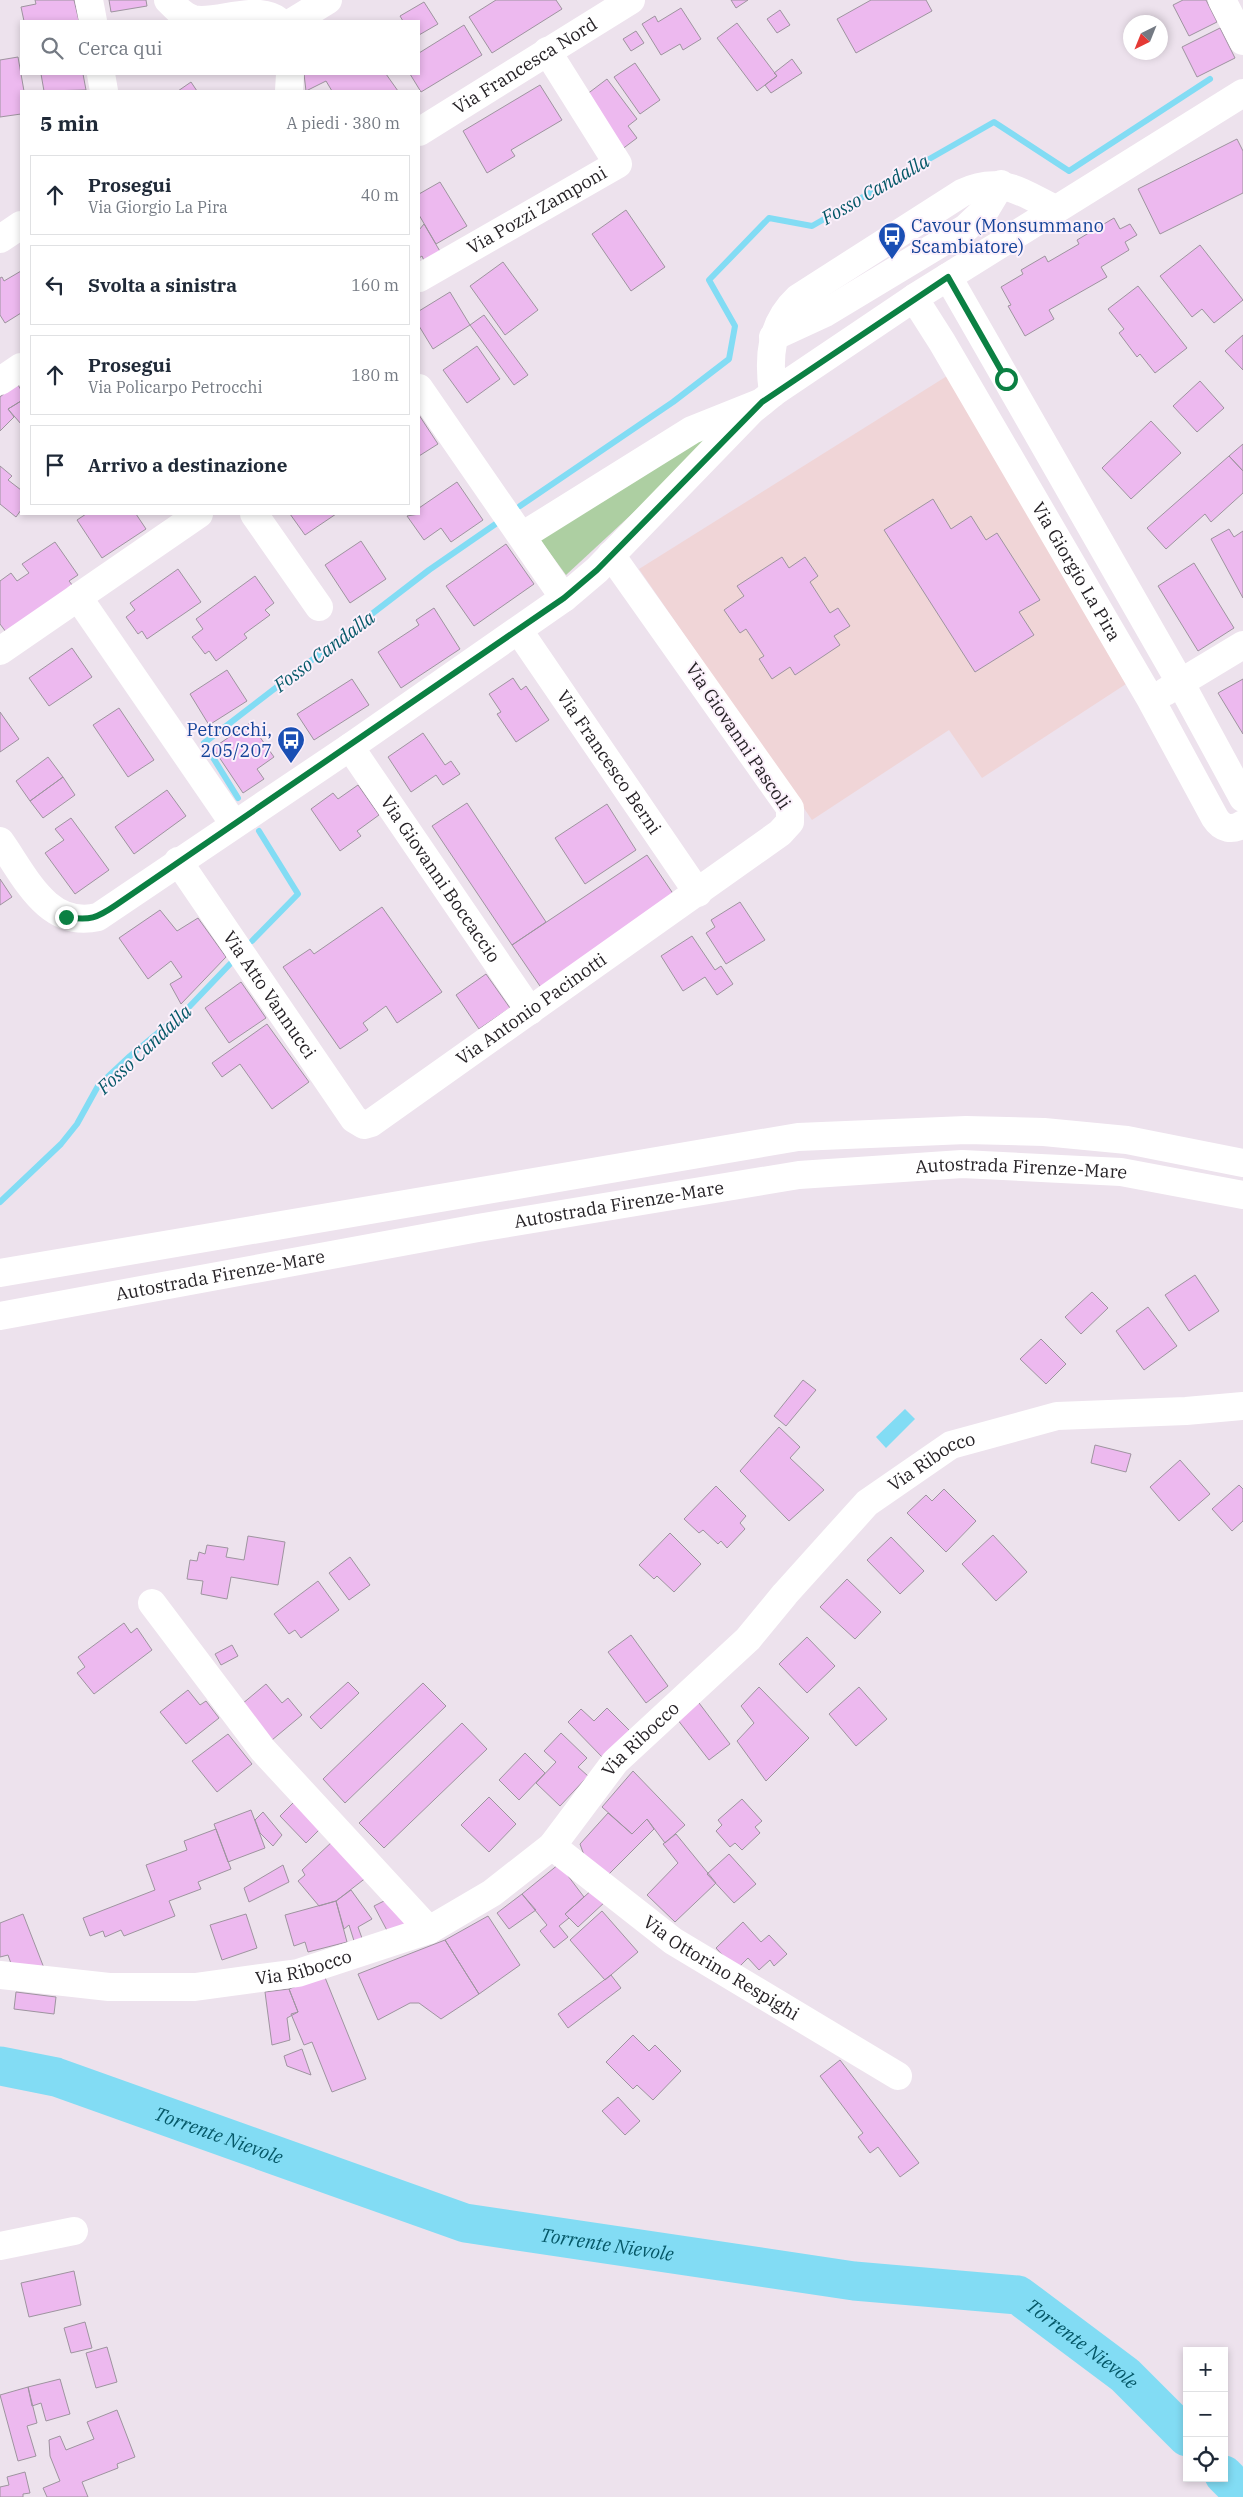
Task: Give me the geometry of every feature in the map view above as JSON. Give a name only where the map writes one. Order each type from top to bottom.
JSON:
[{"type":"main road","points":[[89,0],[93,20]]},
{"type":"main road","points":[[168,0],[180,13],[194,20],[248,14],[266,15],[277,20]]},
{"type":"main road","points":[[280,0],[284,20]]},
{"type":"main road","points":[[296,20],[328,0]]},
{"type":"main road","name":"Via Francesca Nord","points":[[420,131],[631,0]]},
{"type":"main road","points":[[1222,0],[1243,41]]},
{"type":"main road","name":"Via Pozzi Zamponi","points":[[420,277],[618,164],[548,51]]},
{"type":"main road","points":[[101,75],[104,90]]},
{"type":"main road","points":[[289,90],[290,75]]},
{"type":"main road","points":[[0,841],[47,906],[66,917],[84,920],[98,917],[520,631],[564,598],[611,555],[768,397],[914,298],[1243,93]]},
{"type":"main road","points":[[768,397],[773,337],[788,310],[798,298],[962,193],[976,187],[1001,184],[1056,209]]},
{"type":"main road","points":[[0,239],[20,226]]},
{"type":"main road","name":"Via Giorgio La Pira","points":[[948,277],[1180,682],[1243,798]]},
{"type":"main road","name":"Via Giorgio La Pira","points":[[914,298],[947,350],[1151,700],[1218,822],[1222,826],[1233,829],[1243,824]]},
{"type":"main road","points":[[0,381],[20,368]]},
{"type":"main road","points":[[420,389],[564,598]]},
{"type":"main road","points":[[522,536],[692,430],[768,397]]},
{"type":"main road","points":[[0,651],[198,515]]},
{"type":"main road","points":[[255,515],[319,607]]},
{"type":"main road","name":"Via Giovanni Pascoli","points":[[611,555],[790,808],[790,822],[780,832],[698,893]]},
{"type":"main road","points":[[78,597],[234,824]]},
{"type":"main road","name":"Via Francesco Berni","points":[[520,631],[698,893]]},
{"type":"main road","points":[[1151,700],[1243,645]]},
{"type":"main road","name":"Via Giovanni Boccaccio","points":[[350,747],[530,1011]]},
{"type":"main road","name":"Via Atto Vannucci","points":[[178,861],[354,1119],[364,1125]]},
{"type":"main road","name":"Via Antonio Pacinotti","points":[[364,1125],[371,1123],[698,893]]},
{"type":"main road","name":"Autostrada Firenze-Mare","points":[[0,1273],[798,1137],[966,1130],[1044,1132],[1127,1140],[1243,1163]]},
{"type":"main road","name":"Autostrada Firenze-Mare","points":[[0,1316],[478,1228],[800,1175],[962,1164],[1121,1172],[1243,1195]]},
{"type":"main road","name":"Via Ribocco","points":[[0,1975],[109,1987],[195,1987],[298,1973],[429,1930],[492,1893],[552,1846],[615,1762],[748,1639],[785,1594],[867,1503],[951,1445],[1057,1416],[1186,1411],[1243,1406]]},
{"type":"main road","points":[[152,1603],[263,1750],[429,1930]]},
{"type":"main road","name":"Via Ottorino Respighi","points":[[552,1846],[673,1941],[898,2076]]},
{"type":"main road","points":[[0,2246],[74,2231]]},
{"type":"shaded area","points":[[947,376],[1126,684],[982,778],[949,730],[812,820],[639,569]]},
{"type":"green space","points":[[706,438],[702,449],[566,575],[539,538],[695,439]]},
{"type":"water","points":[[905,1409],[915,1419],[886,1448],[876,1437]]},
{"type":"building","points":[[35,0],[74,0],[79,20],[24,20],[21,7],[36,4]]},
{"type":"building","points":[[109,0],[146,0],[147,6],[111,12]]},
{"type":"building","points":[[496,0],[556,0],[562,9],[492,53],[469,17]]},
{"type":"building","points":[[731,0],[748,0],[736,8]]},
{"type":"building","points":[[871,0],[926,0],[932,11],[856,53],[837,19]]},
{"type":"building","points":[[1183,0],[1206,0],[1217,22],[1189,36],[1173,5]]},
{"type":"building","points":[[424,2],[438,24],[420,34],[420,20],[402,20],[400,16]]},
{"type":"building","points":[[681,8],[701,39],[683,50],[680,44],[661,55],[642,24],[655,16],[658,22]]},
{"type":"building","points":[[780,10],[790,25],[777,33],[767,19]]},
{"type":"building","points":[[737,23],[777,76],[757,91],[717,38]]},
{"type":"building","points":[[464,25],[482,55],[421,92],[411,75],[420,75],[420,52]]},
{"type":"building","points":[[1220,28],[1235,58],[1197,77],[1182,47]]},
{"type":"building","points":[[636,31],[644,43],[631,51],[623,39]]},
{"type":"building","points":[[18,57],[24,90],[20,90],[20,114],[0,117],[0,60]]},
{"type":"building","points":[[792,59],[802,73],[771,93],[765,85],[777,76],[774,73]]},
{"type":"building","points":[[635,63],[660,100],[640,114],[614,77]]},
{"type":"building","points":[[41,75],[83,75],[86,90],[44,90]]},
{"type":"building","points":[[304,75],[387,75],[397,90],[331,90],[326,81],[306,90]]},
{"type":"building","points":[[607,79],[637,119],[628,126],[637,138],[621,150],[582,98]]},
{"type":"building","points":[[191,82],[196,90],[179,90]]},
{"type":"building","points":[[540,85],[562,120],[511,150],[515,156],[487,173],[463,131]]},
{"type":"building","points":[[1237,139],[1243,151],[1243,193],[1160,234],[1138,189]]},
{"type":"building","points":[[440,182],[467,226],[436,244],[420,217],[420,193]]},
{"type":"building","points":[[626,210],[665,267],[631,291],[592,234]]},
{"type":"building","points":[[1114,218],[1120,229],[1130,224],[1137,235],[1125,242],[1129,250],[1101,267],[1107,277],[1049,310],[1054,319],[1025,336],[1008,306],[1011,305],[1001,287],[1023,274],[1021,270],[1045,256],[1048,262],[1079,244],[1077,240]]},
{"type":"building","points":[[424,224],[441,253],[425,263],[422,256],[420,257],[420,229]]},
{"type":"building","points":[[1200,245],[1243,300],[1214,323],[1202,309],[1192,317],[1160,276]]},
{"type":"building","points":[[503,262],[538,310],[505,335],[470,286]]},
{"type":"building","points":[[20,272],[20,314],[5,323],[0,315],[0,278],[2,277],[4,281]]},
{"type":"building","points":[[1138,286],[1187,348],[1155,373],[1140,354],[1137,357],[1119,333],[1124,329],[1108,309]]},
{"type":"building","points":[[450,292],[470,325],[433,349],[420,328],[420,310]]},
{"type":"building","points":[[484,315],[528,375],[514,385],[470,325]]},
{"type":"building","points":[[1243,335],[1243,370],[1225,351]]},
{"type":"building","points":[[477,346],[500,379],[467,403],[443,370]]},
{"type":"building","points":[[1200,381],[1224,408],[1197,432],[1173,406]]},
{"type":"building","points":[[17,383],[20,388],[20,402],[8,409],[14,417],[0,431],[0,397]]},
{"type":"building","points":[[20,402],[20,423],[8,409]]},
{"type":"building","points":[[420,417],[438,444],[420,455]]},
{"type":"building","points":[[1151,421],[1181,453],[1131,499],[1102,468]]},
{"type":"building","points":[[1243,444],[1243,471],[1229,456]]},
{"type":"building","points":[[1229,456],[1243,471],[1243,493],[1211,522],[1205,514],[1166,549],[1147,528]]},
{"type":"building","points":[[0,466],[12,476],[8,480],[20,489],[20,511],[16,517],[0,504]]},
{"type":"building","points":[[457,482],[483,520],[451,542],[441,528],[424,540],[407,516],[420,515],[420,507]]},
{"type":"building","points":[[933,499],[951,529],[971,516],[986,540],[997,533],[1040,600],[1019,612],[1034,635],[975,672],[884,530]]},
{"type":"building","points":[[84,515],[137,515],[146,529],[102,558],[77,520]]},
{"type":"building","points":[[291,515],[335,515],[305,535]]},
{"type":"building","points":[[1229,529],[1234,537],[1243,531],[1243,598],[1211,539]]},
{"type":"building","points":[[361,541],[386,579],[350,603],[325,565]]},
{"type":"building","points":[[55,542],[78,575],[69,581],[73,586],[6,632],[0,624],[0,581],[11,573],[17,581],[29,573],[22,564]]},
{"type":"building","points":[[506,544],[534,584],[474,626],[446,586]]},
{"type":"building","points":[[782,557],[789,568],[805,557],[818,576],[810,582],[830,613],[838,608],[850,626],[834,636],[840,645],[795,675],[790,667],[772,679],[759,659],[764,656],[746,629],[740,633],[724,610],[744,596],[737,586]]},
{"type":"building","points":[[1194,563],[1234,628],[1198,651],[1158,586]]},
{"type":"building","points":[[178,569],[201,602],[147,639],[142,631],[138,634],[126,617],[135,610],[130,603]]},
{"type":"building","points":[[255,576],[274,603],[265,610],[270,615],[244,634],[247,638],[216,661],[209,651],[205,654],[192,637],[203,629],[196,619]]},
{"type":"building","points":[[434,608],[460,649],[401,688],[378,652],[419,625],[416,620]]},
{"type":"building","points":[[72,648],[92,677],[49,706],[29,678]]},
{"type":"building","points":[[227,670],[247,701],[209,725],[190,694]]},
{"type":"building","points":[[513,678],[521,690],[526,686],[549,720],[516,742],[497,714],[501,712],[489,694]]},
{"type":"building","points":[[352,679],[369,705],[314,740],[297,714]]},
{"type":"building","points":[[1243,679],[1243,734],[1218,693]]},
{"type":"building","points":[[119,708],[154,760],[128,777],[93,725]]},
{"type":"building","points":[[0,712],[19,739],[0,752]]},
{"type":"building","points":[[250,723],[274,757],[257,769],[264,779],[243,793],[213,748]]},
{"type":"building","points":[[423,733],[445,765],[451,761],[460,774],[443,785],[436,775],[411,792],[388,757]]},
{"type":"building","points":[[48,757],[63,777],[30,801],[16,781]]},
{"type":"building","points":[[63,777],[75,795],[43,818],[30,801]]},
{"type":"building","points":[[358,785],[379,815],[357,831],[361,836],[340,851],[311,809],[333,793],[338,799]]},
{"type":"building","points":[[167,790],[186,816],[134,854],[115,827]]},
{"type":"building","points":[[467,803],[546,922],[512,945],[432,826]]},
{"type":"building","points":[[607,804],[636,850],[585,884],[555,838]]},
{"type":"building","points":[[71,818],[109,870],[75,894],[45,853],[64,840],[55,829]]},
{"type":"building","points":[[647,855],[676,898],[542,989],[512,945]]},
{"type":"building","points":[[0,879],[12,897],[0,905]]},
{"type":"building","points":[[740,902],[765,940],[726,964],[706,933],[715,927],[711,920]]},
{"type":"building","points":[[382,907],[442,992],[397,1023],[386,1006],[363,1023],[368,1030],[340,1049],[283,967],[310,949],[314,954]]},
{"type":"building","points":[[160,910],[177,931],[198,918],[226,957],[181,1004],[170,984],[182,977],[171,961],[148,979],[119,938]]},
{"type":"building","points":[[692,936],[715,970],[721,966],[733,984],[717,995],[705,977],[683,991],[661,956]]},
{"type":"building","points":[[486,974],[510,1008],[479,1029],[456,995]]},
{"type":"building","points":[[241,982],[266,1018],[229,1043],[205,1008]]},
{"type":"building","points":[[267,1024],[309,1082],[272,1109],[240,1064],[222,1077],[212,1063]]},
{"type":"building","points":[[1195,1275],[1219,1311],[1189,1331],[1165,1295]]},
{"type":"building","points":[[1092,1292],[1108,1308],[1081,1334],[1065,1317]]},
{"type":"building","points":[[1148,1307],[1177,1346],[1144,1370],[1116,1331]]},
{"type":"building","points":[[1041,1339],[1066,1364],[1046,1384],[1020,1359]]},
{"type":"building","points":[[803,1380],[816,1390],[786,1426],[774,1416]]},
{"type":"building","points":[[779,1427],[800,1447],[790,1458],[824,1490],[789,1521],[740,1471]]},
{"type":"building","points":[[1095,1445],[1131,1454],[1126,1472],[1091,1463]]},
{"type":"building","points":[[1180,1460],[1210,1494],[1179,1521],[1150,1487]]},
{"type":"building","points":[[1239,1485],[1243,1489],[1243,1521],[1232,1531],[1212,1509]]},
{"type":"building","points":[[716,1486],[746,1516],[740,1523],[745,1529],[727,1548],[721,1541],[718,1544],[703,1530],[699,1533],[684,1519]]},
{"type":"building","points":[[944,1489],[976,1521],[946,1552],[907,1513],[926,1495],[932,1501]]},
{"type":"building","points":[[670,1533],[701,1564],[674,1592],[657,1576],[654,1579],[639,1565]]},
{"type":"building","points":[[993,1535],[1027,1572],[996,1601],[962,1564]]},
{"type":"building","points":[[248,1536],[285,1542],[278,1585],[231,1577],[227,1599],[201,1594],[203,1581],[187,1579],[190,1560],[197,1561],[199,1552],[205,1554],[207,1545],[228,1548],[226,1557],[244,1560]]},
{"type":"building","points":[[891,1537],[924,1571],[900,1594],[867,1560]]},
{"type":"building","points":[[350,1557],[370,1585],[349,1600],[329,1573]]},
{"type":"building","points":[[847,1579],[881,1612],[855,1639],[820,1607]]},
{"type":"building","points":[[318,1581],[339,1610],[301,1638],[295,1630],[289,1634],[274,1614]]},
{"type":"building","points":[[124,1623],[131,1633],[137,1628],[152,1650],[94,1694],[77,1673],[85,1667],[78,1657]]},
{"type":"building","points":[[631,1635],[668,1686],[646,1703],[608,1652]]},
{"type":"building","points":[[807,1637],[835,1666],[807,1693],[779,1664]]},
{"type":"building","points":[[232,1645],[238,1656],[221,1665],[215,1654]]},
{"type":"building","points":[[348,1682],[359,1693],[321,1729],[310,1717]]},
{"type":"building","points":[[423,1683],[446,1706],[345,1803],[323,1779]]},
{"type":"building","points":[[266,1684],[282,1703],[288,1698],[302,1715],[272,1740],[242,1704]]},
{"type":"building","points":[[759,1687],[809,1738],[766,1781],[737,1741],[754,1723],[741,1706]]},
{"type":"building","points":[[859,1687],[887,1719],[856,1746],[829,1714]]},
{"type":"building","points":[[188,1690],[200,1705],[206,1701],[219,1718],[186,1744],[160,1712]]},
{"type":"building","points":[[696,1699],[730,1744],[709,1760],[674,1715]]},
{"type":"building","points":[[607,1708],[630,1731],[603,1758],[568,1722],[581,1709],[594,1721]]},
{"type":"building","points":[[462,1723],[487,1749],[384,1848],[359,1823]]},
{"type":"building","points":[[561,1733],[587,1758],[578,1767],[588,1776],[560,1806],[536,1783],[556,1762],[544,1751]]},
{"type":"building","points":[[228,1734],[252,1764],[217,1792],[192,1761]]},
{"type":"building","points":[[525,1753],[545,1773],[519,1800],[499,1780]]},
{"type":"building","points":[[633,1771],[685,1825],[665,1843],[647,1819],[632,1834],[602,1807]]},
{"type":"building","points":[[489,1797],[516,1824],[489,1852],[461,1825]]},
{"type":"building","points":[[742,1799],[762,1821],[755,1827],[760,1833],[742,1850],[735,1843],[730,1847],[716,1831],[722,1825],[718,1820]]},
{"type":"building","points":[[295,1801],[321,1828],[306,1843],[280,1816]]},
{"type":"building","points":[[251,1810],[265,1848],[228,1862],[214,1824]]},
{"type":"building","points":[[263,1812],[282,1835],[273,1846],[260,1833],[255,1820]]},
{"type":"building","points":[[608,1813],[632,1834],[647,1819],[654,1829],[606,1877],[585,1858],[580,1844]]},
{"type":"building","points":[[216,1829],[231,1869],[198,1882],[201,1889],[169,1901],[175,1916],[124,1936],[121,1930],[105,1937],[103,1931],[90,1936],[83,1918],[155,1890],[146,1865],[187,1850],[184,1841]]},
{"type":"building","points":[[676,1834],[716,1883],[675,1922],[647,1895],[678,1863],[663,1844]]},
{"type":"building","points":[[334,1840],[367,1877],[336,1901],[319,1906],[298,1881],[305,1875],[302,1870]]},
{"type":"building","points":[[729,1854],[756,1884],[734,1903],[707,1874]]},
{"type":"building","points":[[559,1864],[584,1897],[565,1914],[569,1918],[559,1926],[568,1937],[554,1948],[540,1931],[547,1925],[522,1894]]},
{"type":"building","points":[[283,1865],[289,1882],[249,1902],[244,1888]]},
{"type":"building","points":[[594,1888],[606,1901],[578,1927],[565,1914]]},
{"type":"building","points":[[351,1890],[372,1919],[358,1927],[363,1941],[355,1944],[349,1925],[344,1929],[336,1901]]},
{"type":"building","points":[[522,1894],[536,1910],[509,1929],[497,1913]]},
{"type":"building","points":[[392,1897],[409,1929],[391,1938],[374,1906]]},
{"type":"building","points":[[336,1901],[347,1942],[308,1952],[305,1942],[294,1946],[285,1915]]},
{"type":"building","points":[[602,1911],[638,1952],[605,1980],[570,1940]]},
{"type":"building","points":[[23,1914],[44,1968],[14,1972],[8,1955],[0,1957],[0,1923]]},
{"type":"building","points":[[246,1914],[257,1948],[222,1960],[210,1925]]},
{"type":"building","points":[[488,1916],[520,1965],[479,1994],[445,1940]]},
{"type":"building","points":[[743,1922],[761,1942],[769,1935],[787,1954],[774,1966],[770,1960],[759,1970],[748,1958],[736,1970],[716,1948]]},
{"type":"building","points":[[445,1940],[479,1994],[441,2019],[419,2003],[410,2003],[378,2020],[358,1974]]},
{"type":"building","points":[[324,1975],[366,2079],[332,2092],[312,2042],[304,2045],[291,2014],[298,2012],[289,1989]]},
{"type":"building","points":[[611,1975],[621,1988],[568,2028],[558,2014]]},
{"type":"building","points":[[289,1989],[298,2012],[287,2018],[290,2040],[272,2045],[265,1992]]},
{"type":"building","points":[[16,1992],[56,1997],[54,2014],[14,2009]]},
{"type":"building","points":[[633,2035],[649,2051],[655,2045],[681,2071],[653,2100],[637,2085],[633,2089],[606,2062]]},
{"type":"building","points":[[302,2049],[311,2075],[287,2066],[284,2056]]},
{"type":"building","points":[[840,2060],[919,2163],[900,2177],[878,2147],[870,2153],[858,2137],[863,2133],[820,2076]]},
{"type":"building","points":[[618,2097],[640,2121],[625,2135],[602,2111]]},
{"type":"building","points":[[74,2271],[81,2305],[29,2317],[21,2283]]},
{"type":"building","points":[[85,2322],[92,2348],[71,2353],[64,2328]]},
{"type":"building","points":[[107,2347],[117,2382],[96,2388],[86,2353]]},
{"type":"building","points":[[60,2379],[70,2414],[46,2421],[41,2403],[32,2406],[28,2387]]},
{"type":"building","points":[[28,2387],[37,2423],[27,2426],[36,2456],[18,2461],[0,2395]]},
{"type":"building","points":[[117,2410],[135,2457],[117,2464],[118,2468],[82,2482],[88,2497],[47,2497],[43,2488],[60,2481],[50,2456],[49,2440],[60,2436],[66,2450],[94,2439],[87,2422]]},
{"type":"building","points":[[25,2472],[30,2493],[23,2494],[23,2497],[0,2497],[0,2487],[9,2485],[7,2477]]},
{"type":"waterway","name":"Fosso Candalla","points":[[520,506],[673,402],[729,359],[735,326],[709,280],[769,218],[812,226],[994,122],[1069,171],[1210,79]]},
{"type":"waterway","name":"Fosso Candalla","points":[[238,798],[204,743],[429,570],[497,523]]},
{"type":"waterway","name":"Fosso Candalla","points":[[252,941],[298,894],[259,831]]},
{"type":"waterway","name":"Fosso Candalla","points":[[0,1202],[61,1144],[77,1124],[98,1086],[130,1056],[189,1007],[230,964]]},
{"type":"waterway","name":"Torrente Nievole","points":[[0,2066],[56,2077],[465,2223],[854,2281],[1018,2295],[1125,2375],[1183,2433]]},
{"type":"waterway","name":"Torrente Nievole","points":[[1228,2479],[1243,2494]]},
{"type":"place","name":"Cavour (Monsummano Scambiatore)","points":[[892,260]]},
{"type":"place","name":"Petrocchi, 205/207","points":[[291,764]]},
{"type":"route","points":[[66,917],[84,920],[98,917],[520,631],[597,570],[752,410],[914,298],[948,277],[1006,379]]}]
